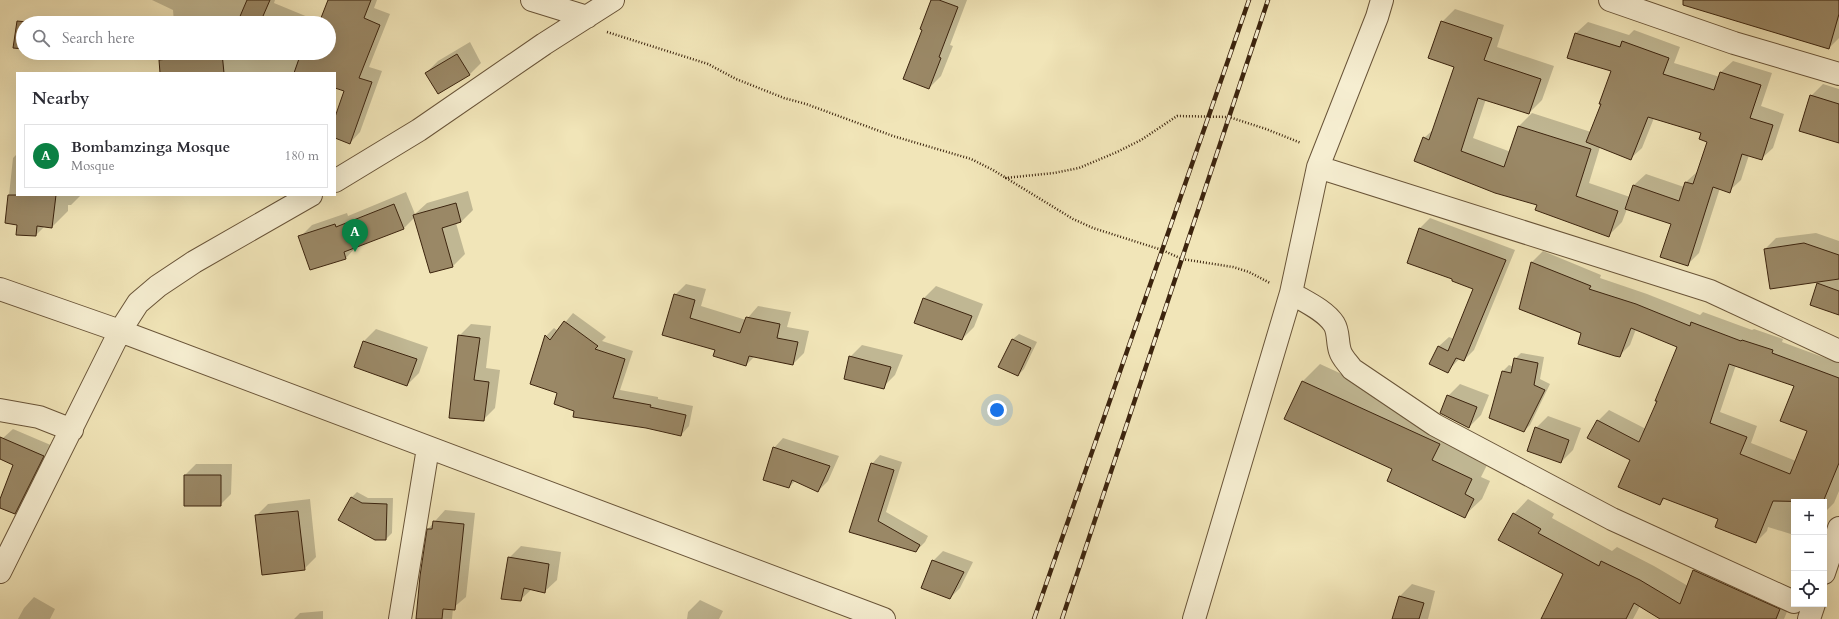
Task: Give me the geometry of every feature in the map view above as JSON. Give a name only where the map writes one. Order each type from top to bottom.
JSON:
[{"type":"street","points":[[532,0],[584,19]]},
{"type":"street","points":[[336,180],[419,130],[544,44],[613,0]]},
{"type":"street","points":[[1194,619],[1290,296],[1321,160],[1377,18],[1382,0]]},
{"type":"street","points":[[1610,0],[1734,43],[1839,74]]},
{"type":"street","points":[[1321,160],[1710,291],[1839,351]]},
{"type":"street","points":[[0,572],[120,331],[138,303],[158,286],[194,262],[309,196]]},
{"type":"street","points":[[0,290],[120,331],[884,619]]},
{"type":"street","points":[[1290,296],[1327,316],[1334,324],[1340,352],[1344,360],[1352,369],[1434,425],[1612,519],[1806,608]]},
{"type":"street","points":[[0,410],[39,417],[72,430]]},
{"type":"street","points":[[400,619],[428,448]]},
{"type":"street","points":[[1829,574],[1839,528]]},
{"type":"path","points":[[584,19],[604,31],[708,64],[736,79],[784,98],[806,104],[892,136],[971,159],[1051,204],[1073,219],[1093,228],[1162,250],[1182,259],[1233,267],[1249,272],[1272,284],[1290,296]]},
{"type":"path","points":[[1005,178],[1054,173],[1079,168],[1141,140],[1170,119],[1177,116],[1188,115],[1229,117],[1266,129],[1321,160]]},
{"type":"building","points":[[247,0],[270,0],[263,16],[240,16]]},
{"type":"building","points":[[328,0],[371,0],[364,18],[380,25],[359,78],[372,82],[350,144],[336,138],[336,114],[344,91],[336,88],[336,72],[294,72],[299,60],[336,60],[336,16],[322,16]]},
{"type":"building","points":[[931,0],[939,0],[958,7],[939,57],[941,58],[929,89],[903,79],[922,30],[920,29]]},
{"type":"building","points":[[1683,0],[1839,0],[1839,14],[1829,49],[1683,5]]},
{"type":"building","points":[[1441,21],[1492,38],[1484,60],[1541,79],[1529,114],[1478,98],[1461,151],[1504,167],[1518,126],[1591,149],[1576,196],[1618,211],[1609,237],[1535,210],[1537,205],[1495,193],[1414,161],[1423,137],[1429,140],[1454,67],[1428,58]]},
{"type":"building","points":[[16,28],[16,48],[13,48]]},
{"type":"building","points":[[1575,33],[1620,47],[1622,41],[1669,58],[1663,74],[1714,90],[1720,72],[1761,85],[1750,118],[1773,125],[1762,160],[1742,154],[1730,193],[1713,187],[1688,266],[1660,257],[1671,224],[1625,209],[1633,185],[1679,201],[1685,182],[1693,184],[1707,142],[1699,139],[1701,133],[1648,117],[1631,160],[1586,142],[1601,104],[1599,104],[1611,71],[1567,58]]},
{"type":"building","points":[[457,54],[470,75],[438,94],[425,73]]},
{"type":"building","points":[[159,60],[223,60],[224,72],[160,72]]},
{"type":"building","points":[[1810,95],[1839,104],[1839,143],[1799,131]]},
{"type":"building","points":[[8,195],[56,196],[52,228],[37,226],[36,236],[16,235],[17,225],[5,223]]},
{"type":"building","points":[[456,203],[461,222],[442,228],[453,267],[430,273],[413,215]]},
{"type":"building","points":[[394,204],[404,229],[344,252],[346,259],[310,270],[298,236],[335,224],[336,227]]},
{"type":"building","points":[[1419,228],[1506,260],[1464,361],[1456,358],[1448,373],[1429,364],[1438,346],[1448,351],[1473,289],[1452,281],[1452,279],[1407,263]]},
{"type":"building","points":[[1804,243],[1839,255],[1839,279],[1770,289],[1764,249]]},
{"type":"building","points":[[1531,262],[1591,286],[1589,289],[1636,304],[1690,326],[1691,322],[1741,341],[1742,340],[1773,350],[1772,353],[1839,378],[1839,463],[1824,499],[1791,499],[1791,501],[1773,501],[1756,543],[1715,527],[1718,519],[1663,498],[1660,505],[1618,487],[1630,460],[1587,438],[1597,420],[1639,442],[1657,401],[1655,401],[1677,347],[1631,328],[1620,357],[1578,344],[1581,333],[1519,309]],"holes":[[[1729,364],[1794,386],[1780,421],[1807,431],[1790,474],[1740,454],[1747,437],[1710,423]]]},
{"type":"building","points":[[1817,283],[1839,291],[1839,315],[1810,305]]},
{"type":"building","points":[[674,294],[695,300],[690,318],[740,333],[746,317],[780,324],[777,338],[798,342],[793,365],[749,356],[746,366],[713,356],[715,350],[662,335]]},
{"type":"building","points":[[923,298],[972,316],[962,340],[914,323]]},
{"type":"building","points":[[564,321],[598,346],[595,349],[625,359],[613,398],[651,405],[650,407],[686,415],[681,436],[646,428],[573,417],[574,411],[554,404],[557,393],[530,384],[545,335],[550,340]]},
{"type":"building","points":[[458,335],[480,338],[474,380],[489,382],[484,421],[449,418]]},
{"type":"building","points":[[1012,339],[1031,348],[1018,376],[998,367]]},
{"type":"building","points":[[363,341],[417,359],[407,386],[354,367]]},
{"type":"building","points":[[849,356],[891,367],[884,389],[844,379]]},
{"type":"building","points":[[1514,358],[1538,363],[1534,385],[1545,390],[1524,432],[1489,418],[1502,371],[1511,373]]},
{"type":"building","points":[[1302,381],[1440,444],[1432,460],[1472,479],[1465,494],[1474,499],[1465,518],[1387,481],[1392,469],[1284,419]]},
{"type":"building","points":[[1447,395],[1477,407],[1469,428],[1440,413]]},
{"type":"building","points":[[1535,427],[1569,440],[1561,463],[1527,451]]},
{"type":"building","points":[[0,437],[44,456],[15,514],[0,508],[0,499],[13,465],[0,459]]},
{"type":"building","points":[[773,447],[830,466],[818,492],[792,480],[789,488],[763,480]]},
{"type":"building","points":[[871,463],[894,470],[878,521],[920,545],[916,552],[849,532]]},
{"type":"building","points":[[184,475],[221,475],[221,506],[184,506]]},
{"type":"building","points":[[351,497],[362,503],[387,504],[386,540],[375,540],[338,520]]},
{"type":"building","points":[[298,511],[305,570],[262,575],[255,515]]},
{"type":"building","points":[[1513,513],[1541,529],[1538,533],[1599,566],[1601,561],[1640,580],[1680,604],[1693,570],[1780,609],[1776,619],[1660,619],[1634,603],[1626,619],[1541,619],[1563,574],[1498,540]]},
{"type":"building","points":[[433,521],[464,524],[455,610],[443,609],[442,619],[416,619],[420,576],[427,529],[432,529]]},
{"type":"building","points":[[508,557],[549,564],[545,593],[524,588],[521,601],[501,599]]},
{"type":"building","points":[[932,560],[964,572],[950,599],[921,588]]},
{"type":"building","points":[[1399,596],[1424,603],[1419,619],[1392,619]]},
{"type":"railway","points":[[1034,619],[1249,0]]},
{"type":"railway","points":[[1062,619],[1268,0]]},
{"type":"place","name":"Bombamzinga Mosque","points":[[355,252]]}]
